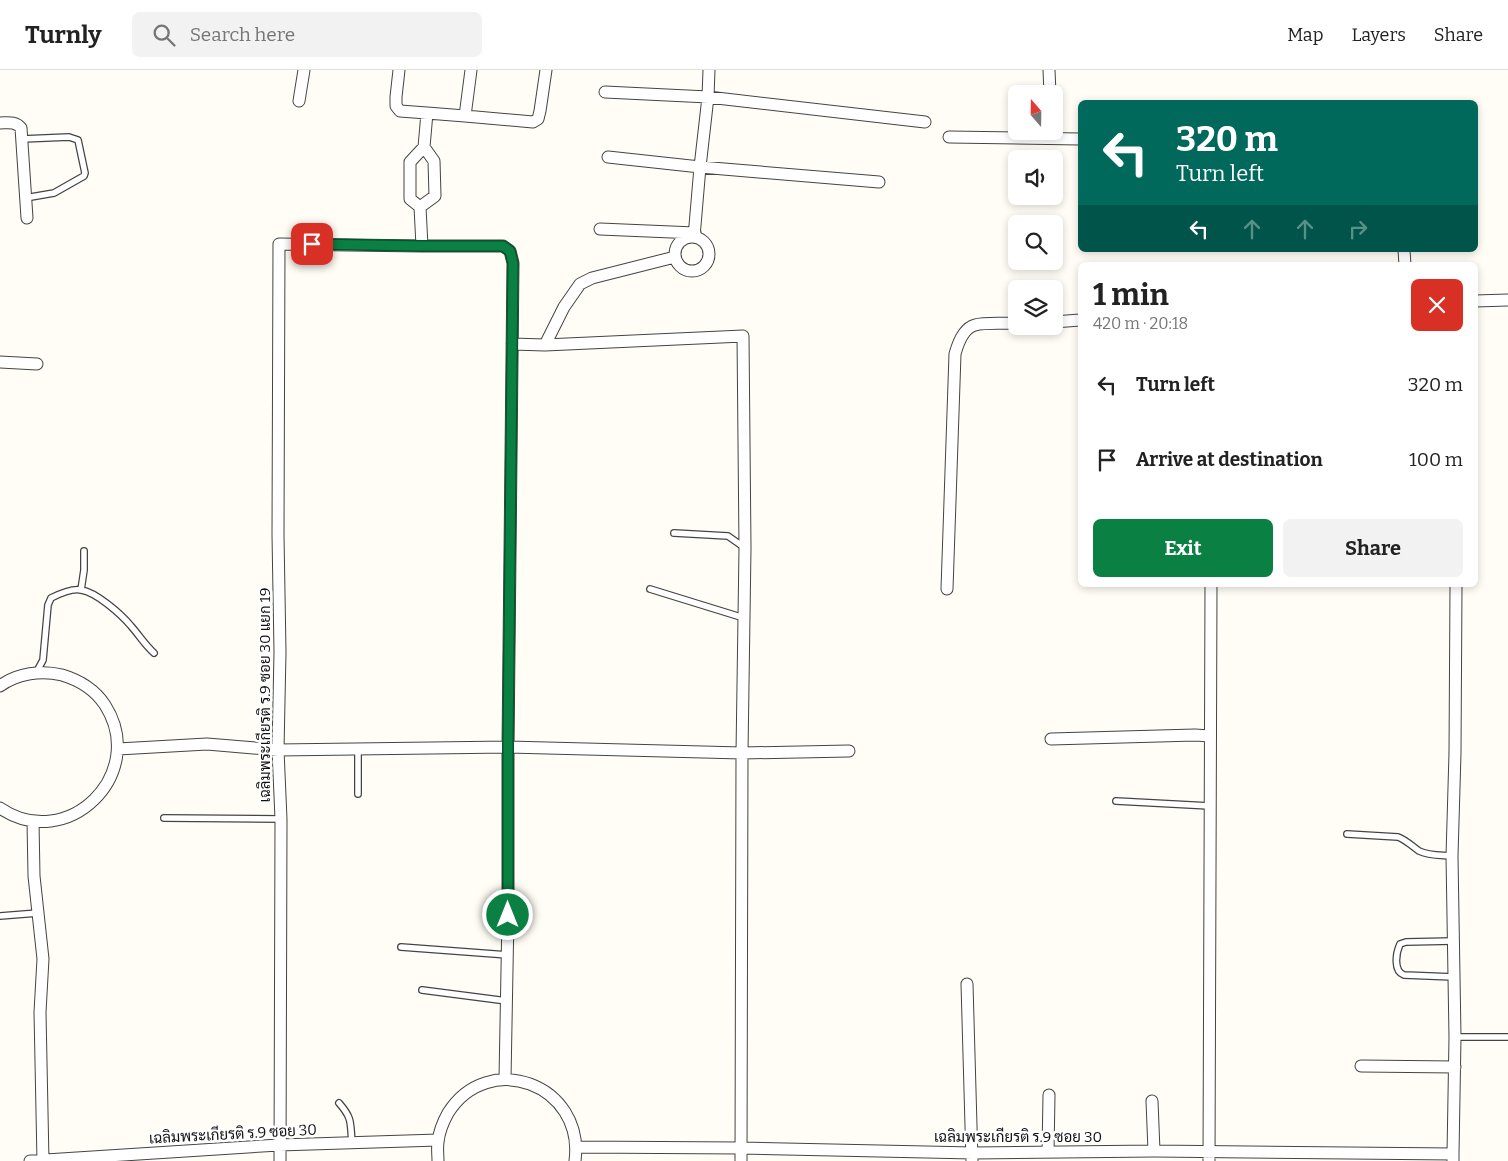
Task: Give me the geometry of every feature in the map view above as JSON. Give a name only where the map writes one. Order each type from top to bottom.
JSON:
[{"type":"street","points":[[300,101],[304,70]]},
{"type":"street","points":[[399,70],[396,106],[400,111],[533,122],[538,119],[546,70]]},
{"type":"street","points":[[465,116],[472,70]]},
{"type":"street","points":[[695,235],[709,70]]},
{"type":"street","points":[[1049,70],[1050,85]]},
{"type":"street","points":[[605,92],[708,97],[925,122]]},
{"type":"street","points":[[427,113],[424,147],[410,162],[410,199],[420,208],[422,246],[503,246],[510,251],[513,263],[506,1079]]},
{"type":"street","points":[[0,123],[14,123],[18,124],[21,128],[26,218]]},
{"type":"street","points":[[949,137],[1008,136]]},
{"type":"street","points":[[1063,137],[1078,139]]},
{"type":"street","points":[[420,208],[435,196],[434,161],[424,147]]},
{"type":"street","points":[[608,157],[700,167],[879,182]]},
{"type":"street","points":[[600,229],[695,235],[704,242],[709,253],[706,263],[702,268],[691,271],[686,270],[677,262],[675,257],[680,243],[684,239],[695,235]]},
{"type":"street","name":"เฉลิมพระเกียรติ ร.9 ซอย 30 แยก 19","points":[[280,1161],[281,819],[278,750],[280,652],[278,535],[279,244],[422,246]]},
{"type":"street","points":[[545,344],[564,307],[580,284],[592,278],[675,257]]},
{"type":"street","points":[[1478,302],[1508,300]]},
{"type":"street","points":[[1063,321],[1078,320]]},
{"type":"street","points":[[947,590],[955,354],[958,343],[974,325],[1008,323]]},
{"type":"street","points":[[512,344],[743,336],[745,548],[742,754],[741,1161]]},
{"type":"street","points":[[0,362],[38,364]]},
{"type":"street","points":[[1209,1156],[1211,587]]},
{"type":"street","points":[[1453,1157],[1455,1037],[1452,856],[1456,587]]},
{"type":"street","points":[[0,686],[19,676],[36,673],[54,673],[71,678],[87,686],[100,699],[110,714],[116,731],[118,749],[115,767],[108,783],[98,797],[84,809],[68,817],[51,821],[33,821],[0,808]]},
{"type":"street","points":[[1051,739],[1210,736]]},
{"type":"street","points":[[118,749],[207,744],[278,750],[508,746],[742,754],[849,751]]},
{"type":"street","points":[[33,821],[34,876],[43,959],[40,1012],[43,1161]]},
{"type":"street","points":[[967,984],[973,1157]]},
{"type":"street","points":[[1362,1066],[1455,1067]]},
{"type":"street","points":[[438,1161],[438,1140],[443,1121],[453,1105],[477,1087],[506,1079],[527,1082],[547,1092],[563,1107],[573,1126],[577,1148],[575,1161]]},
{"type":"street","points":[[1048,1152],[1049,1095]]},
{"type":"street","points":[[1152,1101],[1154,1151]]},
{"type":"street","name":"เฉลิมพระเกียรติ ร.9 ซอย 30","points":[[30,1161],[279,1145],[438,1140]]},
{"type":"street","name":"เฉลิมพระเกียรติ ร.9 ซอย 30","points":[[577,1148],[742,1148],[973,1157],[1048,1152],[1154,1151],[1209,1156],[1453,1157]]},
{"type":"lane","points":[[21,139],[69,137],[78,140],[85,168],[84,176],[54,193],[25,198]]},
{"type":"lane","points":[[674,533],[728,536],[745,548]]},
{"type":"lane","points":[[81,590],[84,551]]},
{"type":"lane","points":[[650,589],[744,618]]},
{"type":"lane","points":[[36,673],[43,660],[48,605],[51,598],[71,591],[81,590],[100,598],[131,625],[146,646],[154,653]]},
{"type":"lane","points":[[358,749],[358,794]]},
{"type":"lane","points":[[1116,800],[1210,806]]},
{"type":"lane","points":[[164,818],[281,819]]},
{"type":"lane","points":[[1348,834],[1398,837],[1428,854],[1452,856]]},
{"type":"lane","points":[[0,916],[38,913]]},
{"type":"lane","points":[[1454,941],[1406,942],[1400,944],[1397,950],[1397,969],[1400,974],[1404,975],[1454,977]]},
{"type":"lane","points":[[401,947],[508,955]]},
{"type":"lane","points":[[422,990],[507,1001]]},
{"type":"lane","points":[[1455,1037],[1508,1037]]},
{"type":"lane","points":[[339,1103],[348,1113],[350,1119],[352,1143]]},
{"type":"route","points":[[312,244],[503,246],[510,251],[513,263],[508,915]]}]
